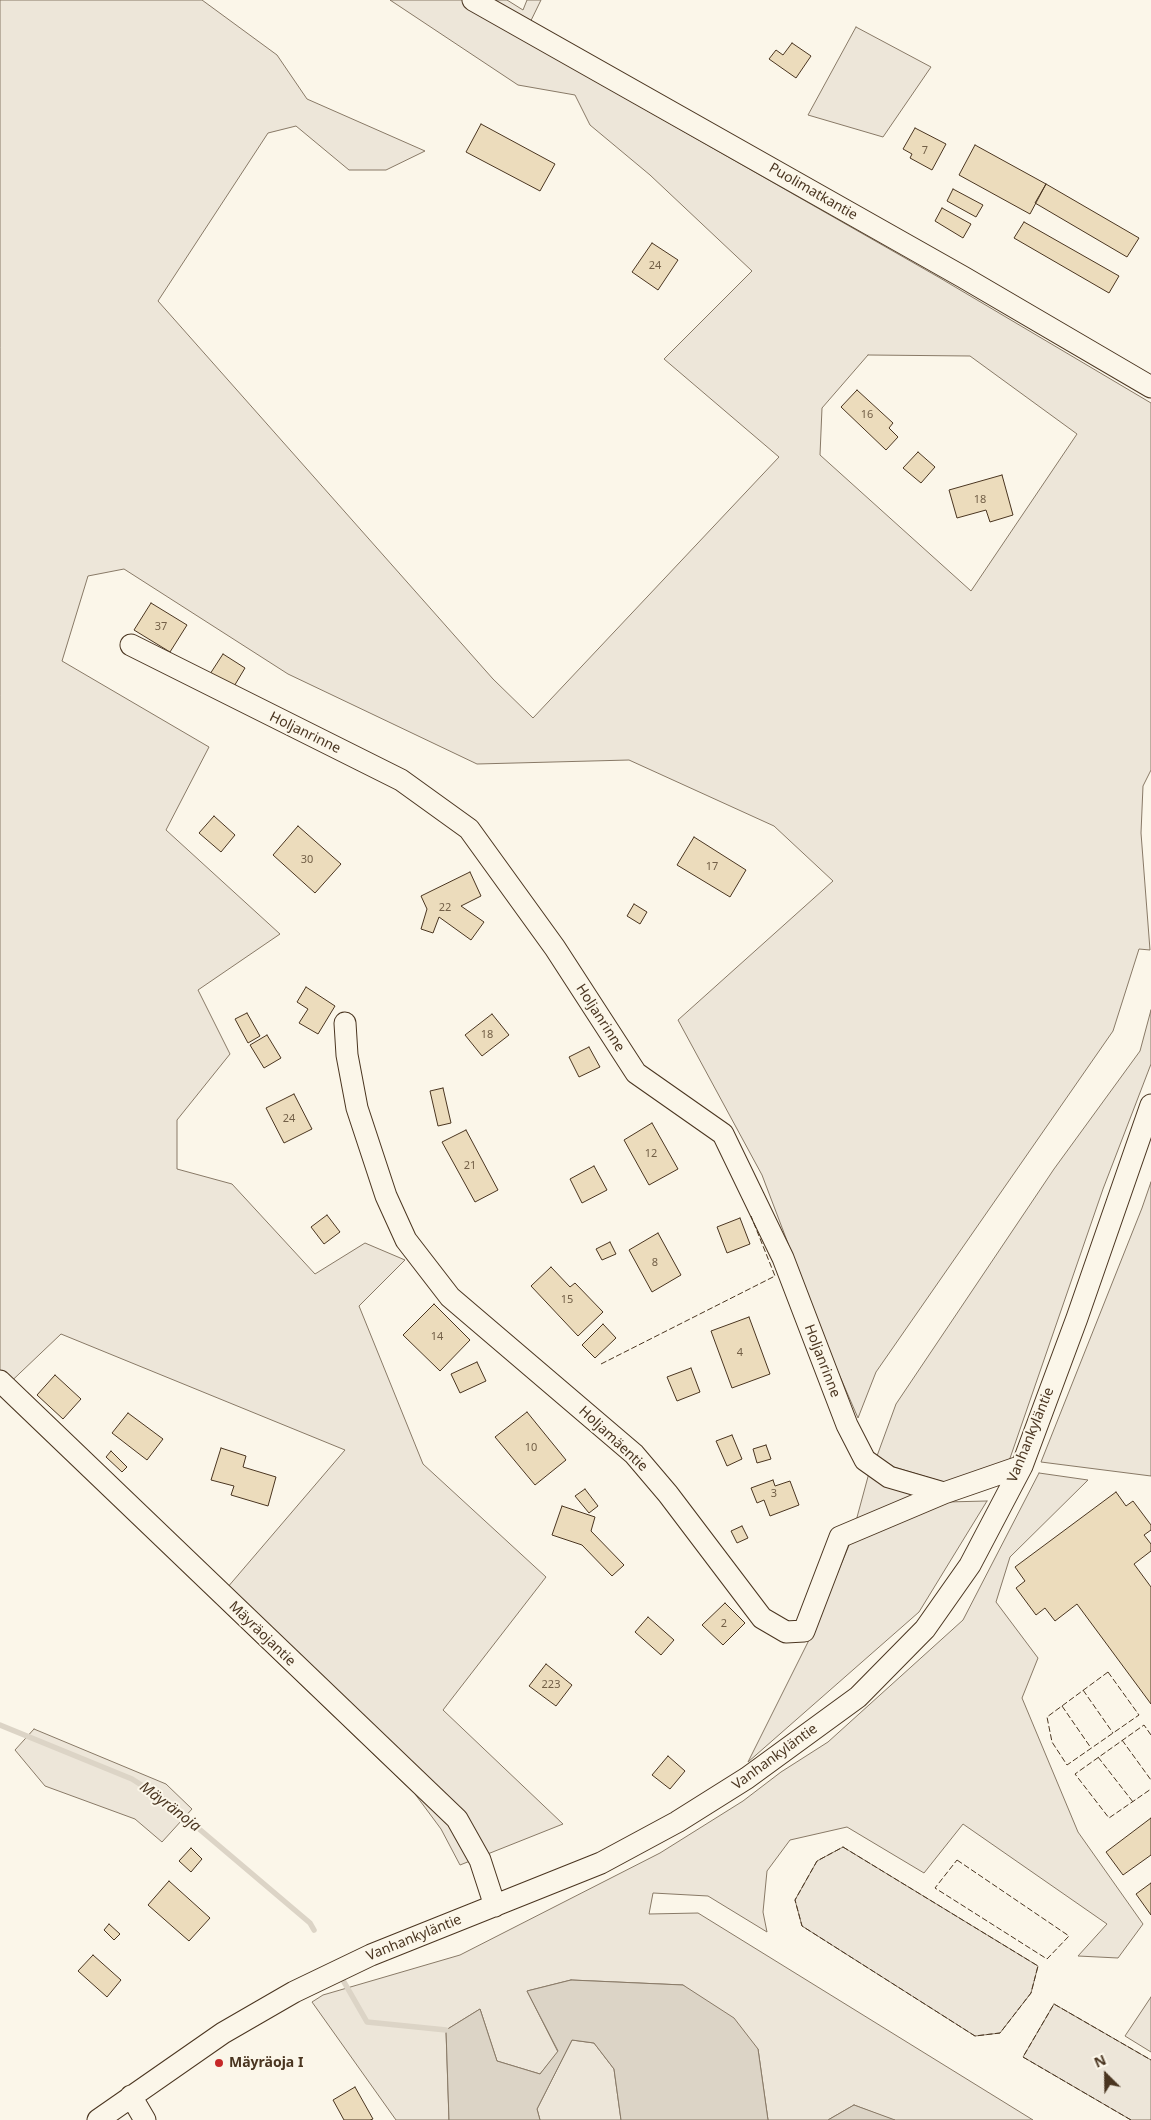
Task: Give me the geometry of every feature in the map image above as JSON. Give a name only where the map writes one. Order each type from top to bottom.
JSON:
[{"type":"street","name":"Puolimatkantie","points":[[473,0],[938,263],[1151,386]]},
{"type":"street","name":"Holjanrinne","points":[[131,645],[401,780],[469,829],[555,948],[636,1073],[723,1134],[783,1258],[847,1425],[865,1460],[889,1477],[944,1493]]},
{"type":"street","name":"Holjamäentie","points":[[345,1023],[347,1055],[357,1108],[386,1196],[406,1240],[450,1297],[634,1454],[668,1494],[762,1618],[786,1632],[804,1631],[840,1537],[944,1493],[1022,1466]]},
{"type":"street","name":"Vanhankyläntie","points":[[98,2120],[223,2033],[294,1992],[371,1955],[601,1863],[677,1822],[747,1778],[858,1697],[931,1621],[970,1565],[1022,1466],[1077,1318],[1151,1105]]},
{"type":"street","name":"Mäyräojantie","points":[[0,1381],[457,1819],[480,1860],[495,1906]]},
{"type":"street","points":[[131,2096],[145,2120]]},
{"type":"shaded area","points":[[0,0],[202,0],[277,55],[307,99],[425,151],[386,170],[349,170],[296,126],[268,133],[158,301],[493,679],[533,718],[779,457],[664,359],[752,271],[650,175],[590,125],[575,95],[518,85],[390,0],[507,0],[523,10],[527,0],[541,0],[522,39],[940,278],[1151,403],[1151,770],[1143,786],[1141,833],[1150,950],[1139,949],[1113,1031],[876,1372],[858,1418],[829,1351],[762,1175],[678,1020],[833,881],[774,826],[629,760],[477,764],[288,674],[124,569],[88,576],[62,661],[209,747],[166,830],[280,934],[198,990],[230,1054],[177,1120],[177,1169],[232,1184],[315,1274],[365,1243],[405,1260],[359,1306],[423,1464],[546,1577],[443,1710],[563,1824],[460,1865],[441,1829],[415,1794],[215,1602],[345,1450],[61,1334],[0,1392]],"holes":[[[868,355],[970,356],[1077,434],[971,591],[820,455],[822,408]]]},
{"type":"shaded area","points":[[856,27],[931,67],[883,137],[808,115]]},
{"type":"shaded area","points":[[1151,1010],[1151,1064],[1103,1189],[1008,1464],[947,1483],[894,1467],[877,1456],[896,1404],[1054,1169],[1140,1051]]},
{"type":"shaded area","points":[[1151,1182],[1151,1476],[1041,1462],[1142,1208]]},
{"type":"shaded area","points":[[869,1473],[923,1494],[856,1521]]},
{"type":"shaded area","points":[[1039,1473],[1088,1480],[1010,1557],[996,1602],[1038,1658],[1022,1698],[1078,1832],[1143,1924],[1118,1958],[1078,1956],[1107,1924],[963,1824],[924,1873],[847,1827],[790,1840],[767,1871],[763,1912],[767,1932],[708,1896],[653,1893],[649,1914],[698,1913],[1033,2120],[893,2120],[854,2105],[828,2120],[768,2120],[758,2049],[683,1985],[571,1980],[527,1991],[558,2052],[540,2074],[497,2061],[480,2009],[446,2030],[449,2120],[396,2120],[312,2002],[323,1995],[460,1955],[660,1853],[743,1801],[781,1772],[828,1742],[963,1620]]},
{"type":"shaded area","points":[[987,1501],[919,1612],[748,1762],[812,1634],[850,1543],[946,1502]]},
{"type":"shaded area","points":[[34,1729],[166,1784],[192,1809],[162,1842],[135,1819],[45,1786],[15,1750]]},
{"type":"shaded area","points":[[843,1847],[1038,1966],[1031,1993],[1000,2033],[975,2036],[802,1926],[795,1900],[817,1861]]},
{"type":"shaded area","points":[[571,1980],[683,1985],[734,2018],[758,2049],[768,2120],[621,2120],[614,2069],[594,2043],[572,2040],[537,2109],[540,2120],[449,2120],[446,2030],[480,2009],[497,2061],[540,2074],[558,2051],[527,1991]]},
{"type":"shaded area","points":[[1151,1997],[1151,2052],[1125,2036]]},
{"type":"shaded area","points":[[1054,2004],[1151,2060],[1151,2120],[1131,2120],[1023,2057]]},
{"type":"shaded area","points":[[572,2040],[594,2043],[614,2069],[621,2120],[540,2120],[537,2109]]},
{"type":"shaded area","points":[[854,2105],[895,2120],[828,2120]]},
{"type":"building","points":[[792,43],[811,56],[796,78],[769,59],[776,50],[783,55]]},
{"type":"building","points":[[481,124],[555,164],[540,191],[466,152]]},
{"type":"building","points":[[915,128],[946,144],[932,170],[910,158],[912,154],[903,149]]},
{"type":"building","points":[[975,145],[1046,184],[1030,214],[959,175]]},
{"type":"building","points":[[1046,184],[1139,238],[1127,257],[1035,203]]},
{"type":"building","points":[[953,189],[983,205],[976,217],[947,201]]},
{"type":"building","points":[[942,208],[971,224],[963,238],[935,221]]},
{"type":"building","points":[[1024,222],[1119,276],[1109,293],[1014,238]]},
{"type":"building","points":[[652,243],[678,260],[658,290],[632,272]]},
{"type":"building","points":[[857,390],[893,423],[889,428],[898,437],[886,450],[841,407]]},
{"type":"building","points":[[918,452],[935,467],[921,483],[903,468]]},
{"type":"building","points":[[1002,475],[1013,515],[990,522],[986,510],[957,518],[949,490]]},
{"type":"building","points":[[151,603],[187,625],[170,652],[134,630]]},
{"type":"building","points":[[223,654],[245,668],[233,688],[210,674]]},
{"type":"building","points":[[214,816],[235,835],[221,852],[199,833]]},
{"type":"building","points":[[298,826],[341,864],[315,893],[273,855]]},
{"type":"building","points":[[694,837],[746,870],[730,897],[677,865]]},
{"type":"building","points":[[470,872],[481,896],[461,906],[484,922],[471,940],[439,917],[433,933],[421,929],[427,909],[421,896]]},
{"type":"building","points":[[634,904],[647,912],[640,924],[627,916]]},
{"type":"building","points":[[306,987],[335,1006],[318,1034],[299,1023],[308,1009],[297,1002]]},
{"type":"building","points":[[247,1013],[260,1036],[248,1043],[235,1019]]},
{"type":"building","points":[[492,1014],[509,1035],[482,1056],[465,1035]]},
{"type":"building","points":[[267,1035],[281,1058],[264,1068],[250,1045]]},
{"type":"building","points":[[589,1047],[600,1067],[579,1077],[569,1057]]},
{"type":"building","points":[[443,1088],[451,1123],[438,1126],[430,1091]]},
{"type":"building","points":[[294,1094],[312,1129],[284,1143],[266,1108]]},
{"type":"building","points":[[652,1123],[678,1169],[649,1185],[624,1140]]},
{"type":"building","points":[[466,1130],[498,1190],[475,1202],[442,1142]]},
{"type":"building","points":[[594,1166],[607,1190],[582,1203],[570,1179]]},
{"type":"building","points":[[327,1215],[340,1232],[324,1244],[311,1227]]},
{"type":"building","points":[[740,1218],[750,1244],[727,1253],[717,1227]]},
{"type":"building","points":[[658,1233],[681,1275],[652,1292],[629,1250]]},
{"type":"building","points":[[610,1242],[616,1254],[602,1260],[596,1249]]},
{"type":"building","points":[[551,1267],[570,1287],[575,1283],[603,1312],[578,1336],[531,1286]]},
{"type":"building","points":[[434,1304],[470,1340],[440,1371],[403,1335]]},
{"type":"building","points":[[749,1317],[770,1374],[732,1388],[711,1331]]},
{"type":"building","points":[[603,1324],[616,1338],[595,1358],[582,1345]]},
{"type":"building","points":[[477,1362],[486,1381],[460,1393],[451,1374]]},
{"type":"building","points":[[691,1368],[700,1392],[677,1401],[667,1377]]},
{"type":"building","points":[[55,1375],[81,1399],[63,1419],[37,1395]]},
{"type":"building","points":[[527,1412],[566,1460],[535,1485],[495,1437]]},
{"type":"building","points":[[128,1413],[163,1439],[147,1460],[112,1433]]},
{"type":"building","points":[[732,1435],[742,1459],[727,1466],[716,1441]]},
{"type":"building","points":[[766,1445],[771,1459],[757,1463],[753,1449]]},
{"type":"building","points":[[221,1448],[246,1456],[243,1467],[276,1477],[268,1506],[231,1495],[234,1486],[211,1480]]},
{"type":"building","points":[[111,1451],[127,1467],[122,1472],[106,1457]]},
{"type":"building","points":[[773,1480],[775,1486],[790,1481],[799,1505],[770,1516],[764,1500],[757,1503],[751,1488]]},
{"type":"building","points":[[585,1489],[598,1506],[589,1513],[575,1496]]},
{"type":"building","points":[[1116,1492],[1126,1506],[1133,1501],[1151,1525],[1151,1530],[1144,1535],[1151,1544],[1151,1551],[1134,1564],[1151,1587],[1151,1704],[1077,1604],[1055,1621],[1045,1608],[1036,1615],[1016,1588],[1025,1581],[1015,1567]]},
{"type":"building","points":[[562,1506],[595,1517],[591,1531],[624,1565],[612,1576],[582,1545],[552,1535]]},
{"type":"building","points":[[742,1526],[748,1538],[737,1543],[731,1531]]},
{"type":"building","points":[[725,1603],[745,1623],[723,1645],[702,1625]]},
{"type":"building","points":[[648,1617],[674,1640],[661,1655],[635,1632]]},
{"type":"building","points":[[546,1664],[572,1685],[556,1706],[529,1686]]},
{"type":"building","points":[[668,1756],[685,1771],[670,1789],[652,1775]]},
{"type":"building","points":[[1151,1818],[1151,1855],[1123,1875],[1106,1852]]},
{"type":"building","points":[[191,1848],[202,1859],[191,1872],[179,1861]]},
{"type":"building","points":[[169,1881],[210,1918],[189,1941],[148,1905]]},
{"type":"building","points":[[1151,1883],[1151,1915],[1136,1894]]},
{"type":"building","points":[[109,1924],[120,1934],[114,1940],[104,1930]]},
{"type":"building","points":[[93,1955],[121,1980],[107,1997],[78,1971]]},
{"type":"building","points":[[355,2087],[373,2119],[344,2120],[333,2100]]},
{"type":"waterway","name":"Mäyränoja","points":[[0,1725],[132,1779],[165,1800],[310,1923],[314,1930]]},
{"type":"waterway","name":"Mäyränoja","points":[[344,1982],[367,2022],[446,2030]]},
{"type":"fence","points":[[601,1364],[775,1276],[751,1216]]},
{"type":"fence","points":[[1108,1672],[1139,1715],[1067,1765],[1052,1742],[1047,1717],[1108,1672]]},
{"type":"fence","points":[[1083,1690],[1113,1733]]},
{"type":"fence","points":[[1062,1706],[1091,1748]]},
{"type":"fence","points":[[1151,1735],[1144,1725],[1075,1774],[1109,1818],[1151,1789]]},
{"type":"fence","points":[[1122,1740],[1151,1780]]},
{"type":"fence","points":[[1098,1757],[1133,1802]]},
{"type":"fence","points":[[843,1847],[1038,1966],[1031,1993],[1000,2033],[975,2036],[802,1926],[795,1900],[817,1861],[843,1847]]},
{"type":"fence","points":[[957,1860],[1069,1936],[1047,1959],[935,1888],[957,1860]]},
{"type":"fence","points":[[1131,2120],[1023,2057],[1054,2004],[1151,2060]]},
{"type":"place","name":"Mäyräoja I","points":[[219,2063]]}]
